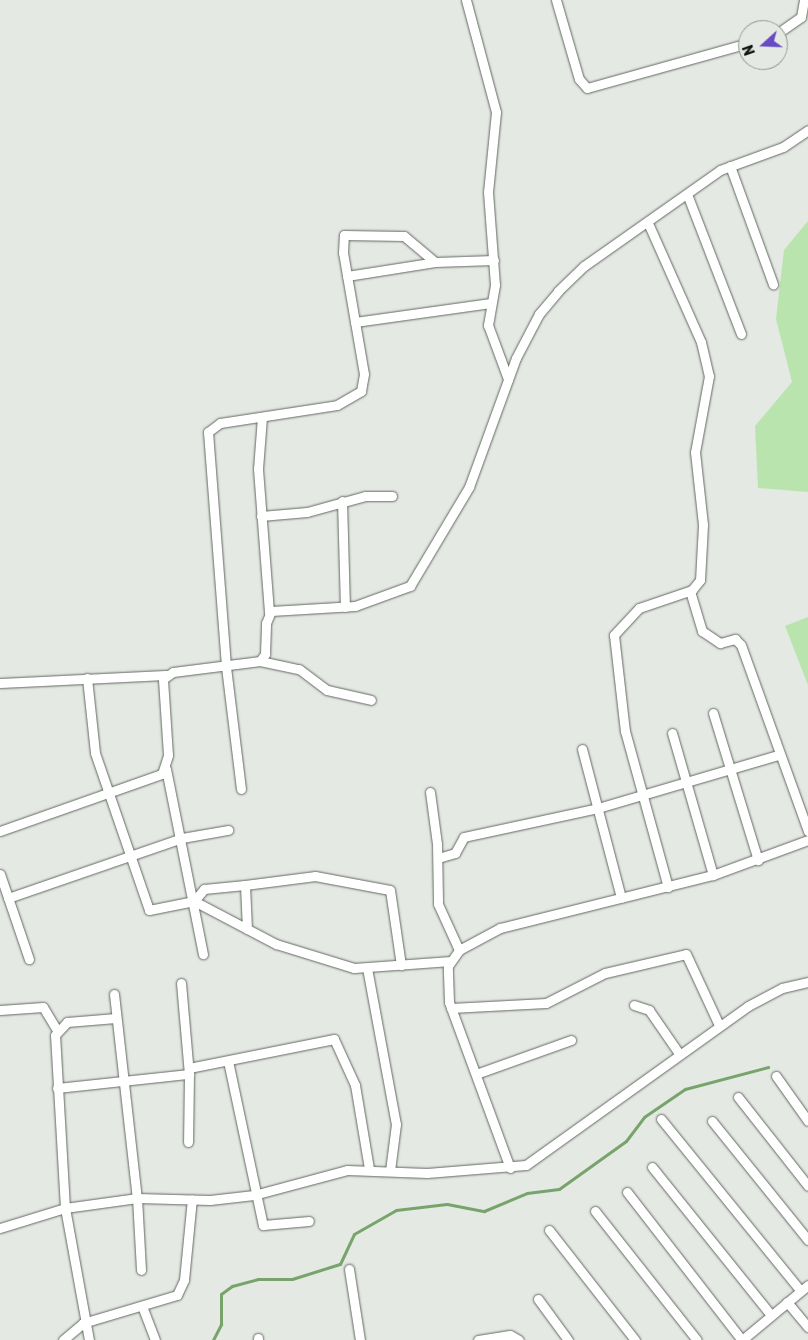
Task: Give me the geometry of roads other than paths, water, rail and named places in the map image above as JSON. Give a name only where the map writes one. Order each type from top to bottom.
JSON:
[{"type":"street","points":[[466,0],[496,112],[488,192],[494,260],[488,325],[508,379]]},
{"type":"street","points":[[556,0],[579,79],[587,88],[738,45]]},
{"type":"street","points":[[788,26],[801,17],[804,0]]},
{"type":"street","points":[[269,613],[278,608],[345,608],[400,592],[422,573],[469,487],[508,379],[528,333],[558,291],[584,266],[648,223],[686,194],[730,166],[783,147],[808,130]]},
{"type":"street","points":[[730,166],[773,284]]},
{"type":"street","points":[[686,194],[741,334]]},
{"type":"street","points":[[648,223],[700,342],[709,376],[695,452],[703,552],[700,580],[690,591],[639,608],[614,635],[625,731],[668,886]]},
{"type":"street","points":[[241,789],[226,666],[206,438],[220,423],[319,409],[358,396],[364,374],[341,243],[348,234],[404,236],[435,262]]},
{"type":"street","points":[[347,276],[435,262],[494,260]]},
{"type":"street","points":[[355,322],[491,303]]},
{"type":"street","points":[[260,661],[265,654],[269,613],[258,469],[262,417]]},
{"type":"street","points":[[261,516],[307,512],[342,501],[392,496]]},
{"type":"street","points":[[342,501],[345,608]]},
{"type":"street","points":[[690,591],[702,631],[720,643],[735,639],[741,645],[778,755],[808,831]]},
{"type":"street","points":[[0,683],[166,675],[260,661],[299,669],[327,690],[371,700]]},
{"type":"street","points":[[166,675],[161,694],[166,769],[182,838],[203,954]]},
{"type":"street","points":[[87,678],[95,753],[149,910],[194,901],[204,890],[314,876],[390,890],[401,964]]},
{"type":"street","points":[[713,713],[758,860]]},
{"type":"street","points":[[672,733],[713,874]]},
{"type":"street","points":[[582,749],[621,898]]},
{"type":"street","points":[[438,858],[455,853],[464,837],[598,808],[778,755]]},
{"type":"street","points":[[0,831],[109,795],[166,769]]},
{"type":"street","points":[[430,792],[438,858],[438,904],[459,950]]},
{"type":"street","points":[[8,898],[182,838],[228,830]]},
{"type":"street","points":[[510,1168],[451,1008],[446,979],[450,961],[459,950],[500,928],[713,874],[758,860],[808,840]]},
{"type":"street","points":[[0,874],[29,958]]},
{"type":"street","points":[[244,885],[247,930]]},
{"type":"street","points":[[194,901],[276,944],[368,968],[450,961]]},
{"type":"street","points":[[451,1008],[546,1002],[605,973],[686,954],[719,1025]]},
{"type":"street","points":[[368,968],[396,1119],[390,1171]]},
{"type":"street","points":[[0,1228],[66,1208],[138,1198],[192,1199],[254,1194],[320,1176],[369,1169],[390,1171],[510,1168],[535,1159],[678,1052],[719,1025],[782,988],[808,982]]},
{"type":"street","points":[[181,983],[189,1071],[188,1142]]},
{"type":"street","points":[[114,994],[138,1198],[141,1270]]},
{"type":"street","points":[[634,1005],[649,1010],[678,1052]]},
{"type":"street","points":[[0,1010],[43,1008],[56,1029],[57,1088],[66,1208],[83,1323],[89,1340]]},
{"type":"street","points":[[56,1029],[67,1022],[116,1018]]},
{"type":"street","points":[[57,1088],[124,1083],[189,1071],[334,1039],[355,1085],[369,1169]]},
{"type":"street","points":[[476,1074],[571,1040]]},
{"type":"street","points":[[228,1061],[254,1194],[265,1227],[309,1221]]},
{"type":"street","points":[[776,1076],[808,1121]]},
{"type":"street","points":[[738,1097],[808,1186]]},
{"type":"street","points":[[627,1192],[742,1340],[804,1288],[661,1119]]},
{"type":"street","points":[[712,1121],[808,1240]]},
{"type":"street","points":[[652,1167],[771,1315]]},
{"type":"street","points":[[64,1340],[83,1323],[177,1294],[182,1285],[192,1199]]},
{"type":"street","points":[[595,1211],[697,1340]]},
{"type":"street","points":[[549,1230],[635,1340]]},
{"type":"street","points":[[349,1270],[360,1340]]},
{"type":"street","points":[[538,1299],[568,1340]]},
{"type":"street","points":[[787,1302],[808,1327]]},
{"type":"street","points":[[142,1306],[155,1340]]},
{"type":"street","points":[[478,1340],[510,1335],[519,1340]]},
{"type":"waterway","points":[[213,1340],[221,1324],[221,1294],[232,1286],[258,1279],[292,1279],[340,1264],[354,1234],[396,1210],[447,1204],[484,1211],[527,1193],[559,1189],[626,1141],[644,1117],[685,1089],[768,1067]]}]
